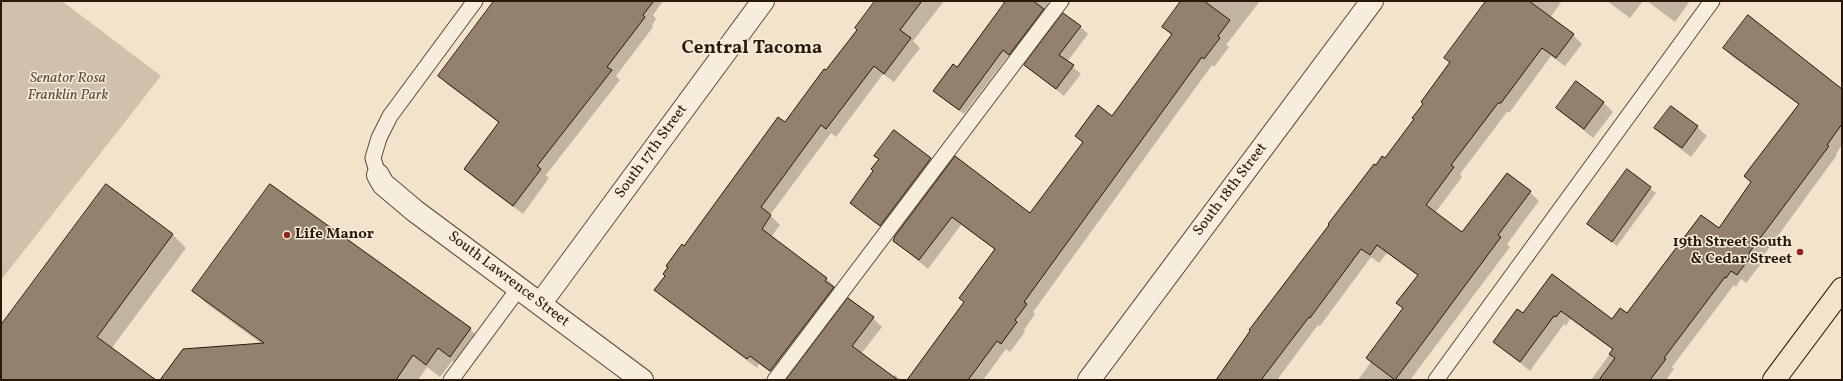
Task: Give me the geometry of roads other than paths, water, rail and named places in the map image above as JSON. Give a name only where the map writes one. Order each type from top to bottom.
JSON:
[{"type":"main road","points":[[1774,380],[1842,289]]},
{"type":"street","name":"South 17th Street","points":[[540,304],[764,1]]},
{"type":"street","name":"South 18th Street","points":[[1089,380],[1372,1]]},
{"type":"street","name":"South Lawrence Street","points":[[378,175],[383,184],[415,211],[642,380]]},
{"type":"lane","points":[[378,175],[373,158],[379,138],[390,116],[475,1]]},
{"type":"lane","points":[[775,380],[1061,1]]},
{"type":"lane","points":[[1436,380],[1712,1]]},
{"type":"lane","points":[[451,380],[519,288]]},
{"type":"place","name":"Life Manor","points":[[287,235]]},
{"type":"place","name":"19th Street South & Cedar Street","points":[[1800,252]]},
{"type":"district","name":"Central Tacoma","points":[[752,50]]},
{"type":"park label","name":"Senator Rosa Franklin Park","points":[[68,88]]}]
